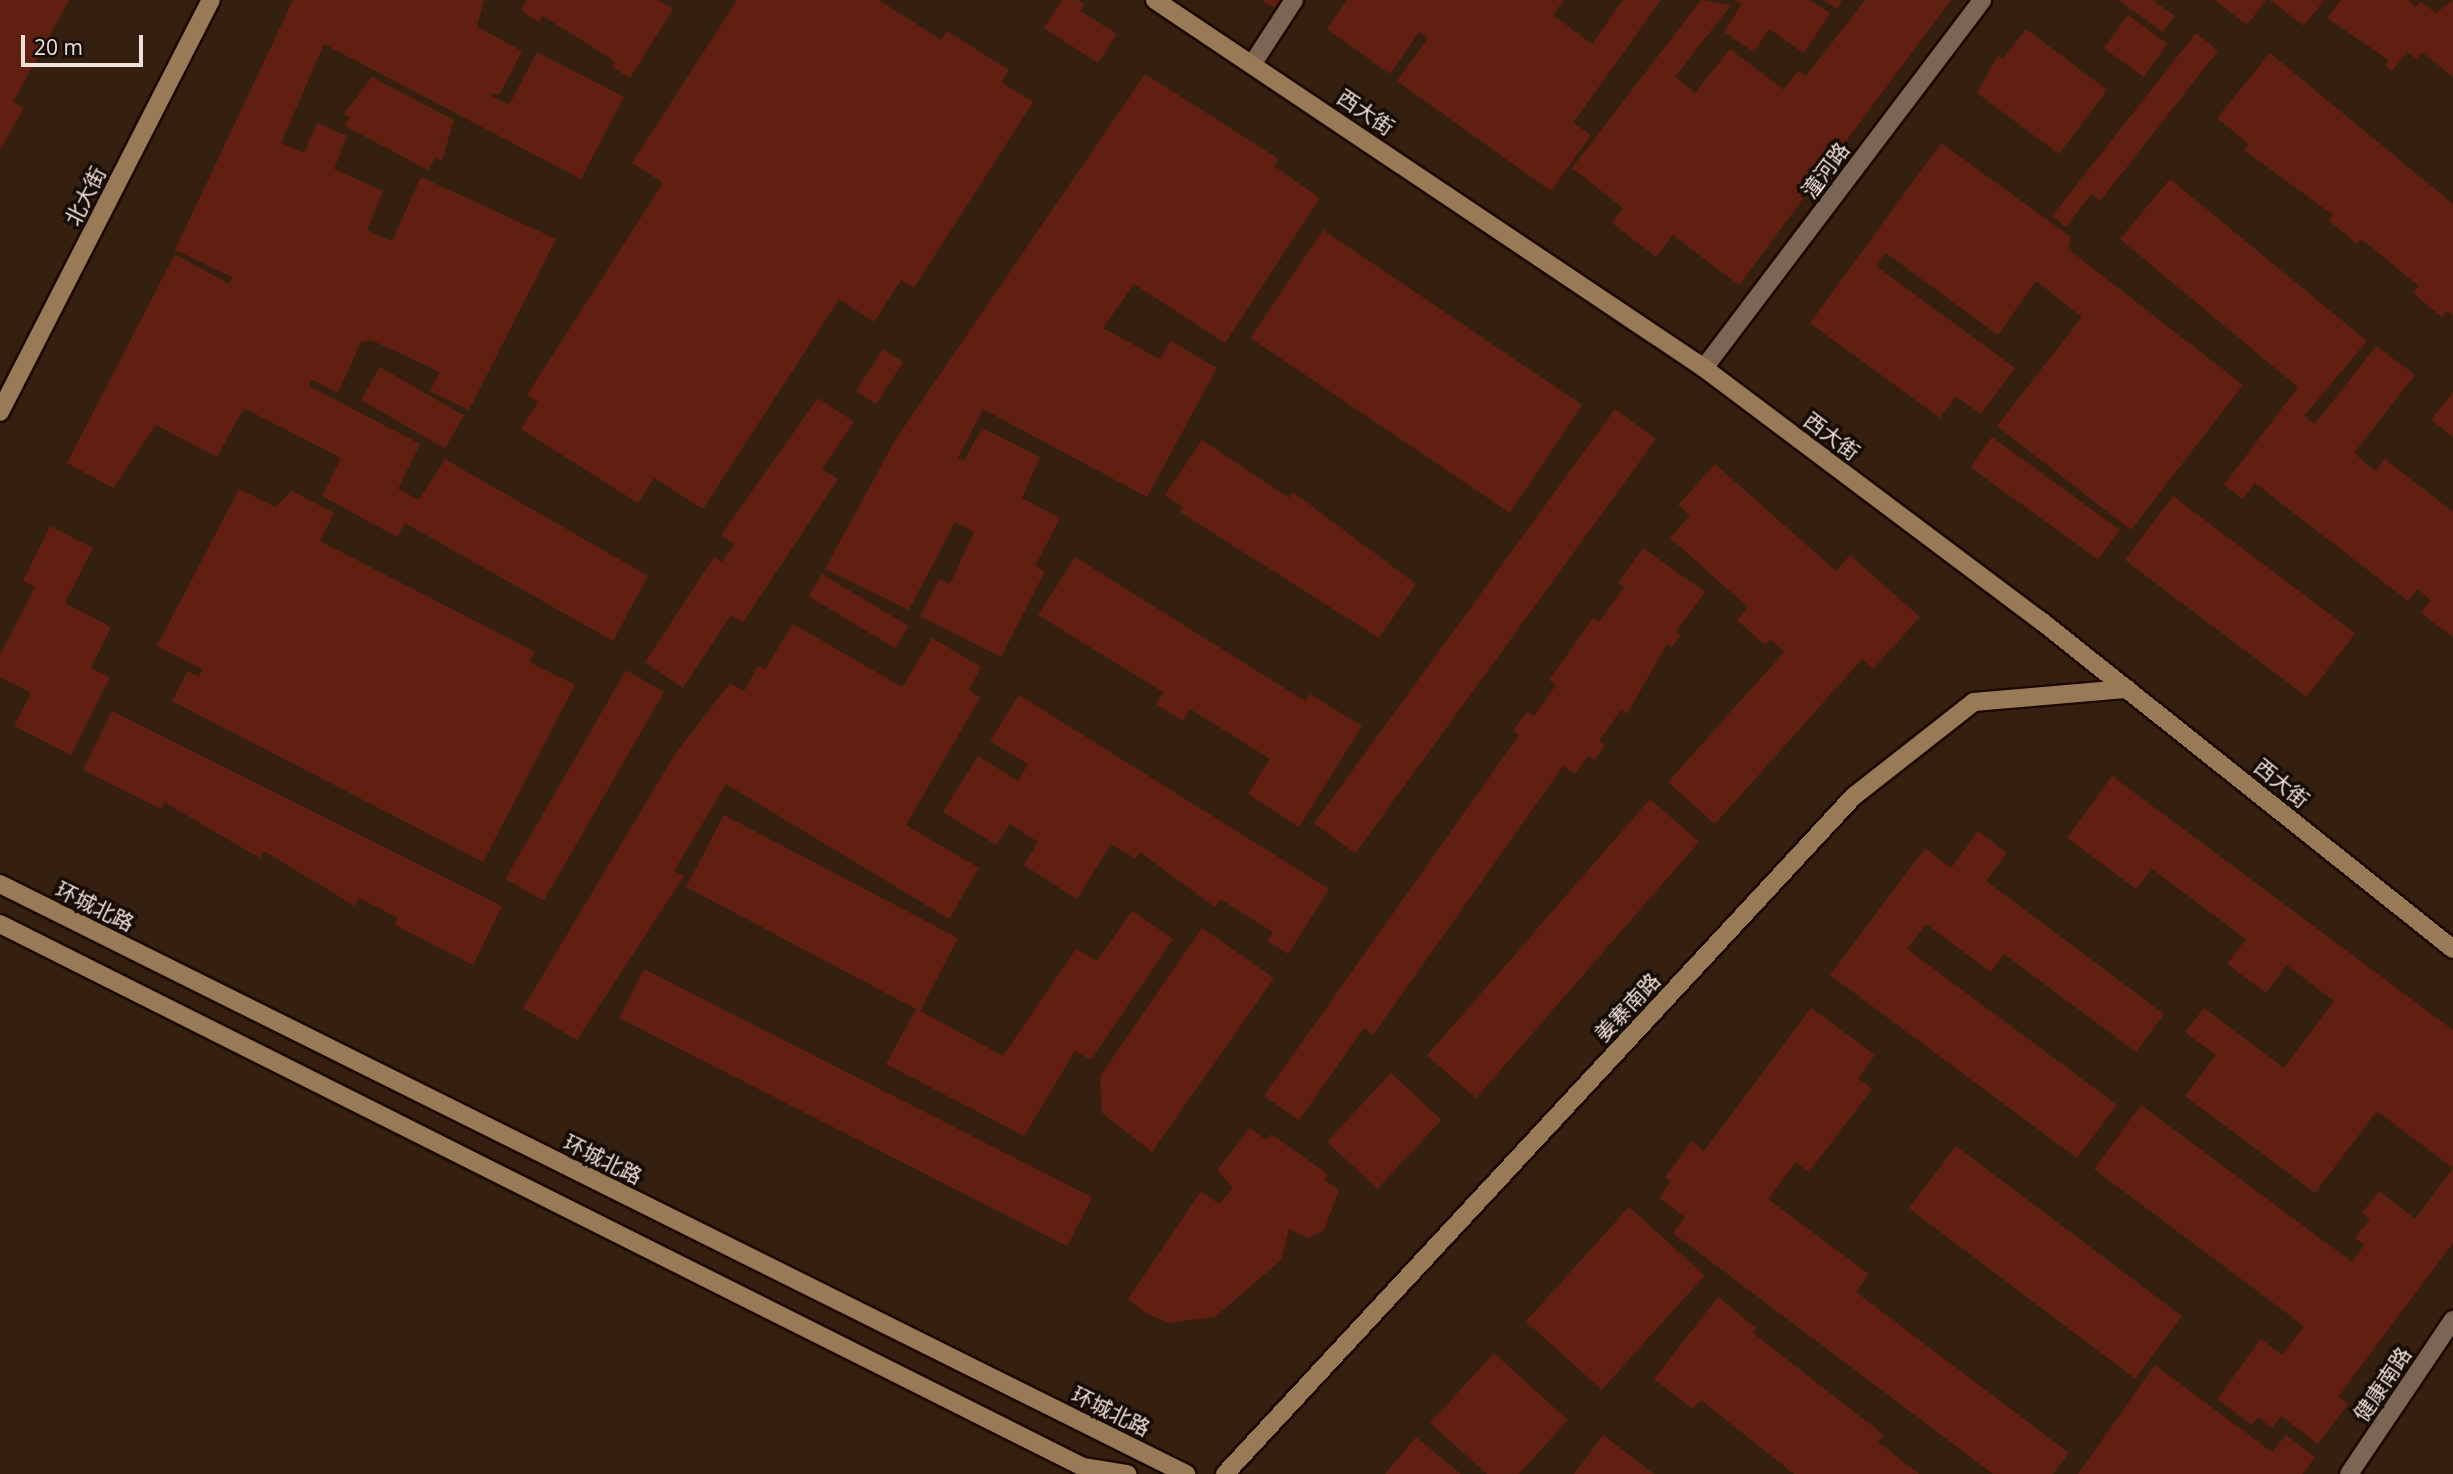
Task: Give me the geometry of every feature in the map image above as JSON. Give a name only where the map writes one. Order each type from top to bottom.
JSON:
[{"type":"main road","name":"北大街","points":[[0,412],[211,0]]},
{"type":"main road","name":"西大街","points":[[1155,0],[1253,63],[1704,368],[2127,689],[2453,949]]},
{"type":"main road","name":"姜寨南路","points":[[1225,1474],[1854,796],[1973,702],[2127,689]]},
{"type":"main road","name":"环城北路","points":[[0,884],[1186,1474]]},
{"type":"main road","points":[[0,924],[1083,1467],[1127,1474]]},
{"type":"street","points":[[1253,63],[1294,0]]},
{"type":"street","name":"潼河路","points":[[1704,368],[1982,0]]},
{"type":"street","name":"健康南路","points":[[2349,1474],[2453,1320]]},
{"type":"building","points":[[0,0],[69,0],[13,102],[24,108],[0,150]]},
{"type":"building","points":[[293,0],[484,0],[477,27],[522,51],[500,94],[488,94],[509,105],[537,52],[624,97],[581,179],[324,44],[281,143],[304,153],[317,123],[347,136],[334,169],[383,191],[367,230],[392,241],[421,177],[556,239],[469,410],[430,391],[440,372],[371,340],[361,342],[338,393],[311,379],[309,386],[420,444],[398,489],[419,500],[445,459],[648,576],[613,641],[405,523],[397,537],[322,496],[341,458],[244,408],[217,457],[156,425],[113,488],[67,463],[175,254],[229,284],[232,277],[175,250]]},
{"type":"building","points":[[527,0],[658,0],[673,9],[630,78],[612,67],[616,62],[543,16],[539,22],[521,10]]},
{"type":"building","points":[[737,0],[879,0],[941,40],[947,31],[1009,70],[1001,82],[1033,102],[914,288],[901,280],[874,322],[839,299],[703,509],[654,478],[638,503],[521,429],[538,402],[527,395],[663,183],[632,163]]},
{"type":"building","points":[[1062,0],[1078,0],[1084,4],[1080,11],[1117,34],[1098,63],[1044,28]]},
{"type":"building","points":[[1262,0],[1293,0],[1284,14]]},
{"type":"building","points":[[1347,0],[1564,0],[1553,15],[1592,44],[1623,0],[1661,0],[1573,123],[1591,135],[1551,191],[1397,81],[1428,38],[1419,32],[1390,74],[1327,29]]},
{"type":"building","points":[[1701,0],[1731,5],[1675,77],[1695,93],[1730,49],[1784,90],[1798,71],[1806,76],[1865,0],[1951,0],[1739,285],[1673,235],[1656,257],[1612,223],[1623,208],[1572,168]]},
{"type":"building","points":[[1735,0],[1810,0],[1830,13],[1804,53],[1769,29],[1754,52],[1724,32],[1742,4]]},
{"type":"building","points":[[1823,0],[1842,0],[1837,9]]},
{"type":"building","points":[[2118,0],[2152,0],[2175,16],[2163,32]]},
{"type":"building","points":[[2214,0],[2266,0],[2247,25]]},
{"type":"building","points":[[2270,0],[2324,0],[2304,26]]},
{"type":"building","points":[[2341,0],[2408,0],[2416,7],[2420,1],[2436,13],[2453,0],[2453,77],[2422,52],[2417,59],[2407,52],[2392,71],[2385,65],[2389,60],[2327,18]]},
{"type":"building","points":[[2128,15],[2168,44],[2144,77],[2104,48]]},
{"type":"building","points":[[2026,29],[2107,90],[2059,154],[1977,93],[1998,55],[2003,59]]},
{"type":"building","points":[[2196,33],[2218,51],[2100,201],[2091,194],[2066,227],[2052,216]]},
{"type":"building","points":[[2270,53],[2453,204],[2453,316],[2447,311],[2442,317],[2413,293],[2419,286],[2361,239],[2357,244],[2329,221],[2333,215],[2244,150],[2249,144],[2217,118]]},
{"type":"building","points":[[1145,74],[1279,159],[1274,166],[1320,198],[1225,343],[1134,284],[1103,328],[1160,359],[1171,341],[1217,368],[1147,497],[983,409],[958,458],[964,461],[982,428],[1040,457],[1022,498],[1060,518],[1035,566],[1045,571],[1001,657],[920,616],[939,579],[950,584],[974,532],[955,522],[909,610],[825,569],[897,437]]},
{"type":"building","points":[[372,77],[454,120],[442,161],[436,157],[428,170],[345,126],[350,117],[344,114]]},
{"type":"building","points":[[1941,143],[2071,237],[2068,249],[2243,385],[2131,530],[1997,426],[2082,317],[2036,281],[1998,335],[1886,253],[1876,266],[2015,368],[1981,414],[1956,397],[1940,418],[1810,323]]},
{"type":"building","points":[[2170,179],[2367,341],[2304,416],[2315,424],[2376,346],[2415,375],[2354,453],[2375,471],[2385,459],[2453,512],[2453,637],[2421,613],[2431,600],[2417,589],[2408,601],[2255,483],[2243,499],[2224,485],[2298,387],[2120,239]]},
{"type":"building","points":[[1323,230],[1582,405],[1510,513],[1250,338]]},
{"type":"building","points":[[883,349],[903,362],[876,404],[856,391]]},
{"type":"building","points":[[380,367],[464,416],[445,448],[361,400]]},
{"type":"building","points":[[2453,392],[2453,437],[2431,420]]},
{"type":"building","points":[[818,398],[854,422],[822,469],[838,479],[743,622],[731,615],[683,688],[645,662],[714,557],[722,562],[734,544],[721,535]]},
{"type":"building","points":[[1615,409],[1656,439],[1355,853],[1314,823]]},
{"type":"building","points":[[1992,437],[2120,530],[2098,560],[1970,467]]},
{"type":"building","points":[[1202,440],[1289,498],[1293,492],[1416,584],[1379,638],[1180,512],[1183,507],[1165,495]]},
{"type":"building","points":[[1715,464],[1836,571],[1850,555],[1920,617],[1873,669],[1862,659],[1715,824],[1668,782],[1784,652],[1770,639],[1765,645],[1737,620],[1748,607],[1670,538],[1690,515],[1678,505]]},
{"type":"building","points":[[239,489],[275,507],[292,491],[334,513],[320,541],[535,652],[529,662],[575,685],[483,862],[172,701],[188,671],[199,677],[202,669],[157,646]]},
{"type":"building","points":[[2173,496],[2355,633],[2307,697],[2125,560]]},
{"type":"building","points":[[50,526],[93,548],[65,603],[111,627],[91,668],[110,677],[71,755],[14,726],[31,693],[0,677],[0,655],[35,587],[23,581]]},
{"type":"building","points":[[1643,548],[1705,592],[1676,632],[1681,635],[1672,647],[1667,644],[1627,714],[1621,710],[1599,741],[1605,746],[1594,760],[1588,756],[1575,774],[1563,766],[1373,1035],[1364,1028],[1299,1120],[1264,1096],[1519,735],[1513,731],[1527,712],[1534,716],[1556,685],[1549,680],[1593,618],[1599,622],[1624,587],[1618,583]]},
{"type":"building","points":[[1075,557],[1305,701],[1310,694],[1362,726],[1299,827],[1248,794],[1270,759],[1190,709],[1183,721],[1156,704],[1163,692],[1038,615]]},
{"type":"building","points":[[822,574],[909,626],[895,648],[809,596]]},
{"type":"building","points":[[793,624],[902,687],[932,638],[981,667],[969,690],[980,698],[906,825],[979,868],[949,919],[726,784],[674,871],[684,876],[577,1040],[523,1008],[675,754],[730,683],[744,691],[758,666],[765,669]]},
{"type":"building","points":[[626,670],[664,692],[544,901],[506,879]]},
{"type":"building","points":[[1019,695],[1329,889],[1288,954],[1267,941],[1273,932],[1220,899],[1215,907],[1140,852],[1136,859],[1111,844],[1077,899],[1024,865],[1038,842],[1010,824],[996,845],[943,812],[978,756],[1018,781],[1028,764],[990,741]]},
{"type":"building","points":[[112,711],[502,906],[473,965],[395,925],[398,918],[359,898],[355,906],[264,851],[260,858],[164,802],[161,809],[83,770]]},
{"type":"building","points":[[2112,776],[2453,1030],[2453,1168],[2377,1111],[2315,1193],[2185,1096],[2216,1055],[2185,1032],[2204,1008],[2284,1068],[2334,1001],[2287,965],[2266,993],[2227,964],[2246,939],[2152,869],[2136,889],[2067,838]]},
{"type":"building","points":[[1650,799],[1699,842],[1476,1098],[1427,1056]]},
{"type":"building","points":[[724,815],[958,938],[920,1011],[1003,1056],[1076,949],[1097,961],[1132,911],[1173,939],[1091,1060],[1075,1051],[1024,1136],[886,1064],[916,1009],[686,887]]},
{"type":"building","points":[[1978,831],[2007,853],[1986,881],[2164,1014],[2136,1052],[2004,954],[1991,972],[1926,924],[1907,949],[2117,1105],[2077,1158],[1830,975],[1925,848],[1951,868]]},
{"type":"building","points":[[1202,928],[1274,978],[1152,1152],[1102,1113],[1100,1076]]},
{"type":"building","points":[[644,969],[1092,1197],[1067,1246],[619,1018]]},
{"type":"building","points":[[1811,1008],[1875,1055],[1858,1078],[1872,1089],[1809,1172],[1796,1162],[1768,1199],[1869,1274],[1856,1292],[2069,1453],[2053,1474],[1993,1474],[1673,1233],[1685,1217],[1659,1198],[1671,1181],[1665,1177],[1692,1141],[1704,1151]]},
{"type":"building","points":[[1391,1073],[1441,1120],[1377,1189],[1327,1142]]},
{"type":"building","points":[[2141,1105],[2352,1262],[2364,1245],[2355,1238],[2370,1219],[2362,1213],[2379,1191],[2415,1219],[2453,1168],[2453,1243],[2338,1397],[2348,1404],[2318,1444],[2281,1416],[2272,1428],[2258,1417],[2252,1425],[2217,1399],[2261,1339],[2282,1355],[2304,1326],[2094,1169]]},
{"type":"building","points":[[1250,1128],[1266,1140],[1271,1134],[1328,1174],[1325,1180],[1339,1190],[1324,1230],[1308,1238],[1289,1229],[1281,1260],[1215,1317],[1168,1323],[1146,1313],[1128,1299],[1201,1191],[1219,1204],[1233,1188],[1217,1170]]},
{"type":"building","points":[[1956,1146],[2182,1316],[2135,1379],[1909,1208]]},
{"type":"building","points":[[1629,1207],[1705,1275],[1602,1390],[1526,1321]]},
{"type":"building","points":[[1718,1297],[1756,1328],[1753,1333],[1884,1435],[1878,1442],[1919,1474],[1794,1474],[1701,1400],[1693,1409],[1654,1379]]},
{"type":"building","points":[[1494,1353],[1568,1420],[1519,1474],[1487,1474],[1430,1423]]},
{"type":"building","points":[[2155,1365],[2272,1452],[2286,1435],[2315,1457],[2303,1474],[2078,1474]]},
{"type":"building","points":[[1603,1435],[1654,1474],[1574,1474]]},
{"type":"building","points":[[1416,1437],[1461,1474],[1385,1474]]}]
